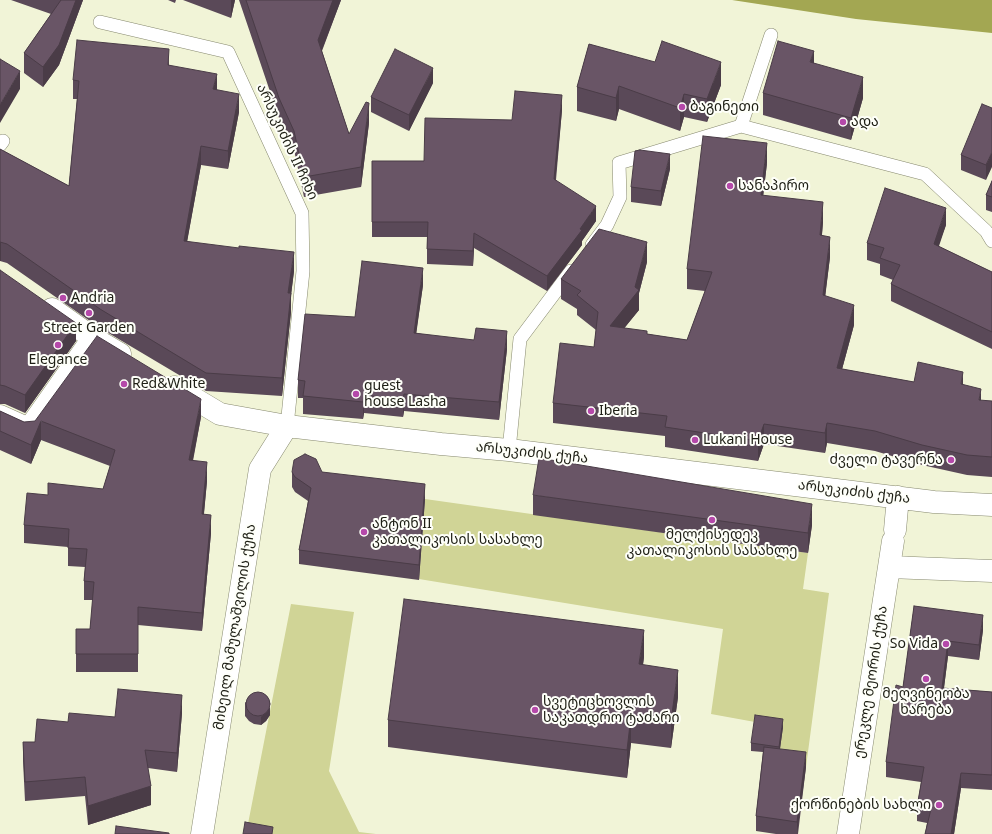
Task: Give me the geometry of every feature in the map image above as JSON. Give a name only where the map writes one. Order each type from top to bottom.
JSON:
[{"type":"street","points":[[37,299],[93,338],[140,366]]},
{"type":"street","points":[[0,416],[29,429],[93,338]]},
{"type":"street","name":"არსუკიძის ქუჩა","points":[[160,378],[220,414],[287,426],[441,444],[509,450],[934,502],[992,505]]},
{"type":"street","name":"მიხეილ მამულაშვილის ქუჩა","points":[[202,834],[260,469],[287,426]]},
{"type":"street","name":"ერეკლე მეორის ქუჩა","points":[[848,834],[894,535],[898,497]]},
{"type":"street","points":[[889,567],[992,571]]},
{"type":"lane","name":"არსუკიძის II ჩიხი","points":[[100,22],[228,52],[302,213],[303,271],[287,426]]},
{"type":"lane","points":[[741,126],[771,35]]},
{"type":"lane","points":[[509,450],[520,339],[607,225],[620,197],[619,163],[741,126],[925,174],[986,231],[992,241]]},
{"type":"shaded area","points":[[732,0],[992,0],[992,33],[856,19]]},
{"type":"shaded area","points":[[425,499],[808,553],[803,589],[829,593],[806,767],[778,764],[755,722],[711,714],[723,629],[419,579]]},
{"type":"shaded area","points":[[291,604],[354,612],[329,771],[359,832],[376,834],[246,834]]},
{"type":"building","points":[[61,0],[76,0],[59,45],[43,67],[24,53]]},
{"type":"building","points":[[246,0],[333,0],[318,40],[349,134],[366,102],[369,103],[361,167],[304,177],[294,131],[279,98]]},
{"type":"building","points":[[77,40],[169,49],[168,65],[217,74],[213,89],[239,94],[228,151],[201,146],[184,241],[239,248],[239,246],[294,252],[288,293],[291,293],[282,378],[206,373],[100,309],[7,244],[0,242],[0,149],[69,186],[79,81],[73,80]]},
{"type":"building","points":[[662,41],[721,62],[707,99],[684,94],[680,108],[619,86],[616,98],[577,87],[589,44],[655,62]]},
{"type":"building","points":[[778,41],[814,51],[810,62],[863,77],[851,118],[763,93]]},
{"type":"building","points":[[395,49],[433,68],[409,115],[371,97]]},
{"type":"building","points":[[0,59],[20,71],[0,105]]},
{"type":"building","points":[[515,91],[562,95],[554,179],[596,206],[580,229],[582,230],[547,276],[474,233],[473,251],[427,249],[428,222],[372,222],[372,161],[424,161],[425,118],[512,120]]},
{"type":"building","points":[[982,104],[992,108],[992,152],[986,165],[961,155]]},
{"type":"building","points":[[703,136],[767,143],[761,195],[823,202],[820,235],[830,237],[823,295],[854,305],[837,368],[914,382],[918,362],[963,372],[961,384],[981,389],[979,400],[992,401],[992,457],[967,455],[922,445],[875,431],[827,423],[825,433],[764,424],[758,441],[665,427],[667,416],[553,403],[560,343],[594,347],[598,312],[577,295],[581,291],[561,279],[599,229],[647,242],[635,287],[639,290],[610,326],[647,331],[647,334],[687,340],[712,272],[687,269]]},
{"type":"building","points":[[640,150],[670,154],[661,191],[631,187],[635,151]]},
{"type":"building","points":[[992,181],[992,197],[986,195]]},
{"type":"building","points":[[885,188],[946,208],[934,244],[992,272],[992,332],[891,284],[900,265],[880,258],[884,248],[867,243]]},
{"type":"building","points":[[362,261],[423,268],[414,333],[474,340],[476,328],[507,331],[499,402],[404,394],[403,399],[364,395],[363,402],[303,396],[305,381],[298,380],[305,314],[355,317]]},
{"type":"building","points":[[0,270],[76,323],[25,395],[0,385]]},
{"type":"building","points":[[97,336],[201,399],[189,460],[207,462],[202,514],[211,515],[202,613],[138,607],[138,654],[76,654],[76,629],[90,629],[94,582],[84,581],[87,549],[68,548],[69,529],[24,525],[27,493],[48,495],[48,483],[103,489],[115,450],[41,421],[31,445],[0,431],[0,411],[24,422],[35,421]]},
{"type":"building","name":"ანტონ II კათალიკოსის სასახლე","points":[[305,454],[316,459],[322,472],[425,484],[419,565],[299,550],[311,488],[295,477],[292,472],[294,460]]},
{"type":"building","points":[[539,458],[812,504],[808,533],[533,495]]},
{"type":"building","name":"სვეტიცხოვლის საკათდრო ტაძარი","points":[[404,599],[644,630],[639,664],[678,670],[671,721],[631,716],[627,750],[388,720]]},
{"type":"building","points":[[914,606],[983,615],[979,645],[948,641],[942,688],[992,692],[992,775],[961,773],[951,834],[925,834],[931,809],[917,807],[924,767],[886,762],[896,685],[903,687]]},
{"type":"building","points":[[118,689],[182,695],[177,753],[145,750],[151,786],[88,806],[85,777],[25,782],[23,742],[35,742],[37,719],[68,722],[69,713],[115,717]]},
{"type":"building","points":[[253,692],[263,692],[270,699],[270,709],[263,716],[253,716],[246,709],[246,699]]},
{"type":"building","points":[[755,715],[783,719],[779,747],[751,743]]},
{"type":"building","points":[[764,747],[806,752],[797,822],[756,816]]},
{"type":"building","points":[[245,822],[273,827],[272,834],[243,834]]},
{"type":"building","points":[[116,826],[169,833],[169,834],[115,834]]},
{"type":"place","name":"ბაგინეთი","points":[[682,107]]},
{"type":"place","name":"ადა","points":[[843,122]]},
{"type":"place","name":"სანაპირო","points":[[730,186]]},
{"type":"place","name":"Andria","points":[[63,298]]},
{"type":"place","name":"Street Garden","points":[[89,313]]},
{"type":"place","name":"Elegance","points":[[58,345]]},
{"type":"place","name":"Red&White","points":[[124,384]]},
{"type":"place","name":"guest house Lasha","points":[[356,394]]},
{"type":"place","name":"Iberia","points":[[591,411]]},
{"type":"place","name":"Lukani House","points":[[695,440]]},
{"type":"place","name":"ძველი ტავერნა","points":[[951,460]]},
{"type":"place","name":"მელქისედეკ კათალიკოსის სასახლე","points":[[712,520]]},
{"type":"place","name":"ანტონ II კათალიკოსის სასახლე","points":[[364,532]]},
{"type":"place","name":"So Vida","points":[[946,644]]},
{"type":"place","name":"მეღვინეობა ხარება","points":[[926,679]]},
{"type":"place","name":"სვეტიცხოვლის საკათდრო ტაძარი","points":[[535,710]]},
{"type":"place","name":"ქორწინების სახლი","points":[[939,805]]}]
